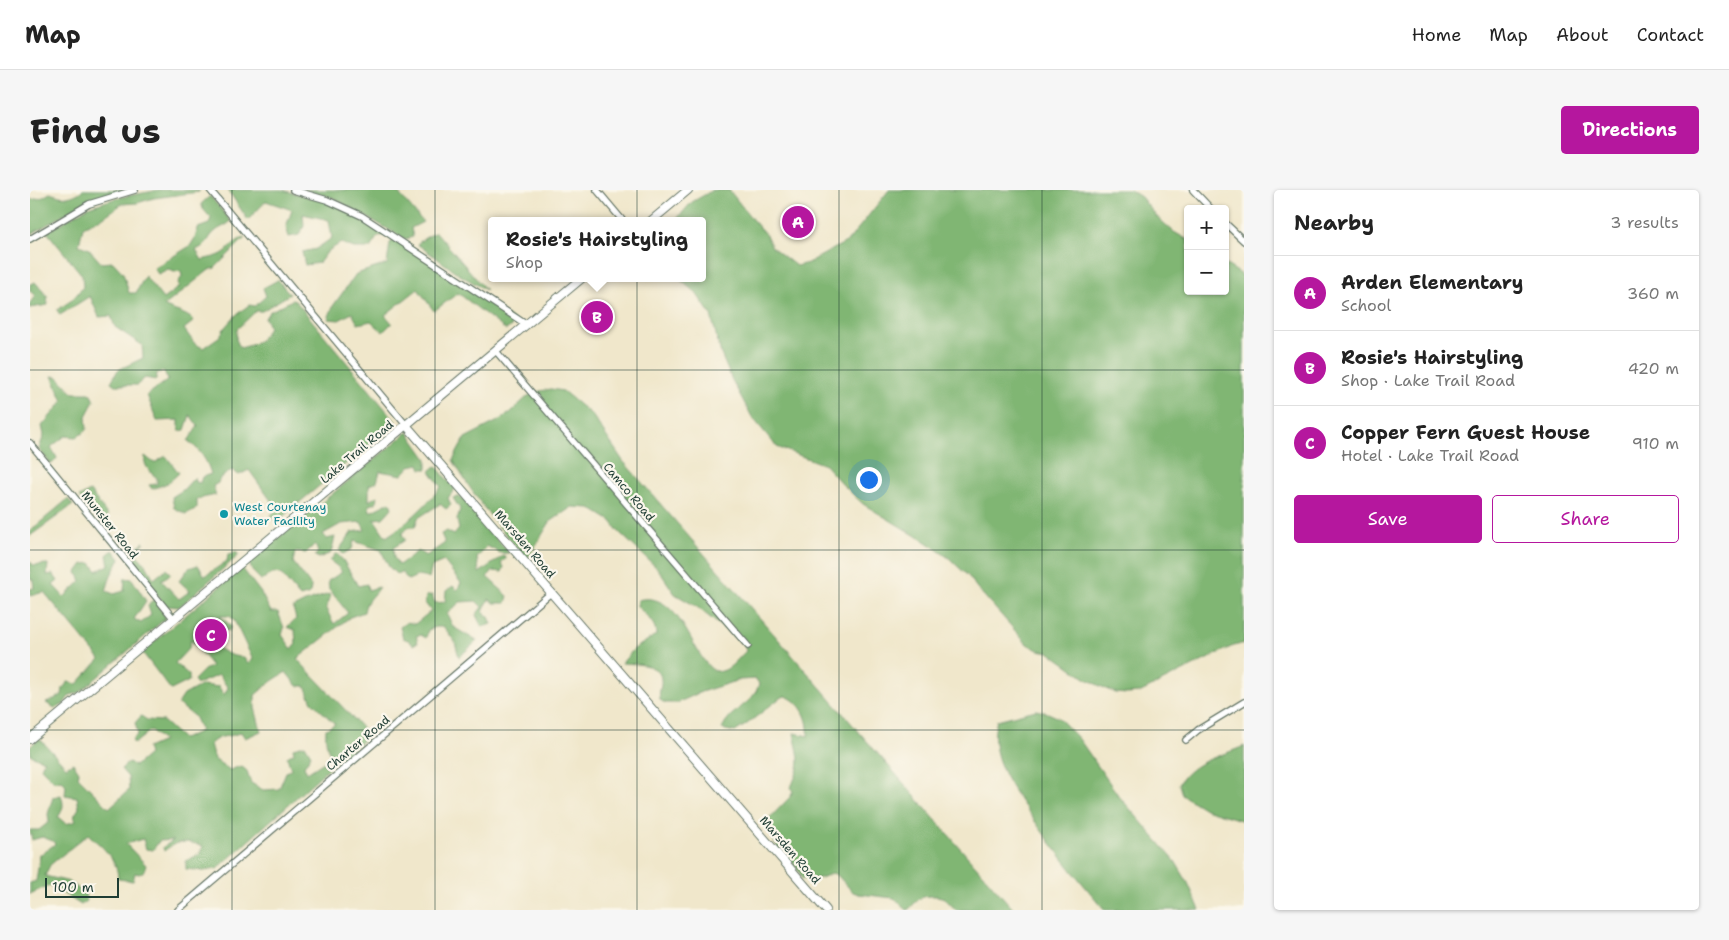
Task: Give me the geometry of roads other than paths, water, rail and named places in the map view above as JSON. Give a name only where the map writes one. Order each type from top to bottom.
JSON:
[{"type":"street","points":[[30,239],[89,204],[135,190]]},
{"type":"street","name":"Marsden Road","points":[[210,190],[406,424],[826,910]]},
{"type":"street","points":[[293,190],[327,200],[362,216],[527,325]]},
{"type":"street","points":[[597,190],[620,217]]},
{"type":"street","points":[[656,217],[688,190]]},
{"type":"street","points":[[1193,190],[1208,205]]},
{"type":"street","points":[[1229,227],[1244,242]]},
{"type":"street","name":"Lake Trail Road","points":[[30,739],[577,282]]},
{"type":"street","name":"Camco Road","points":[[496,350],[748,646]]},
{"type":"street","name":"Munster Road","points":[[30,443],[174,619]]},
{"type":"street","name":"Charter Road","points":[[182,909],[552,592]]},
{"type":"street","points":[[1186,740],[1198,730],[1244,702]]},
{"type":"place","name":"Arden Elementary","points":[[798,222]]},
{"type":"place","name":"Rosie's Hairstyling","points":[[597,317]]},
{"type":"place","name":"West Courtenay Water Facility","points":[[224,514]]},
{"type":"place","name":"Copper Fern Guest House","points":[[211,635]]}]
